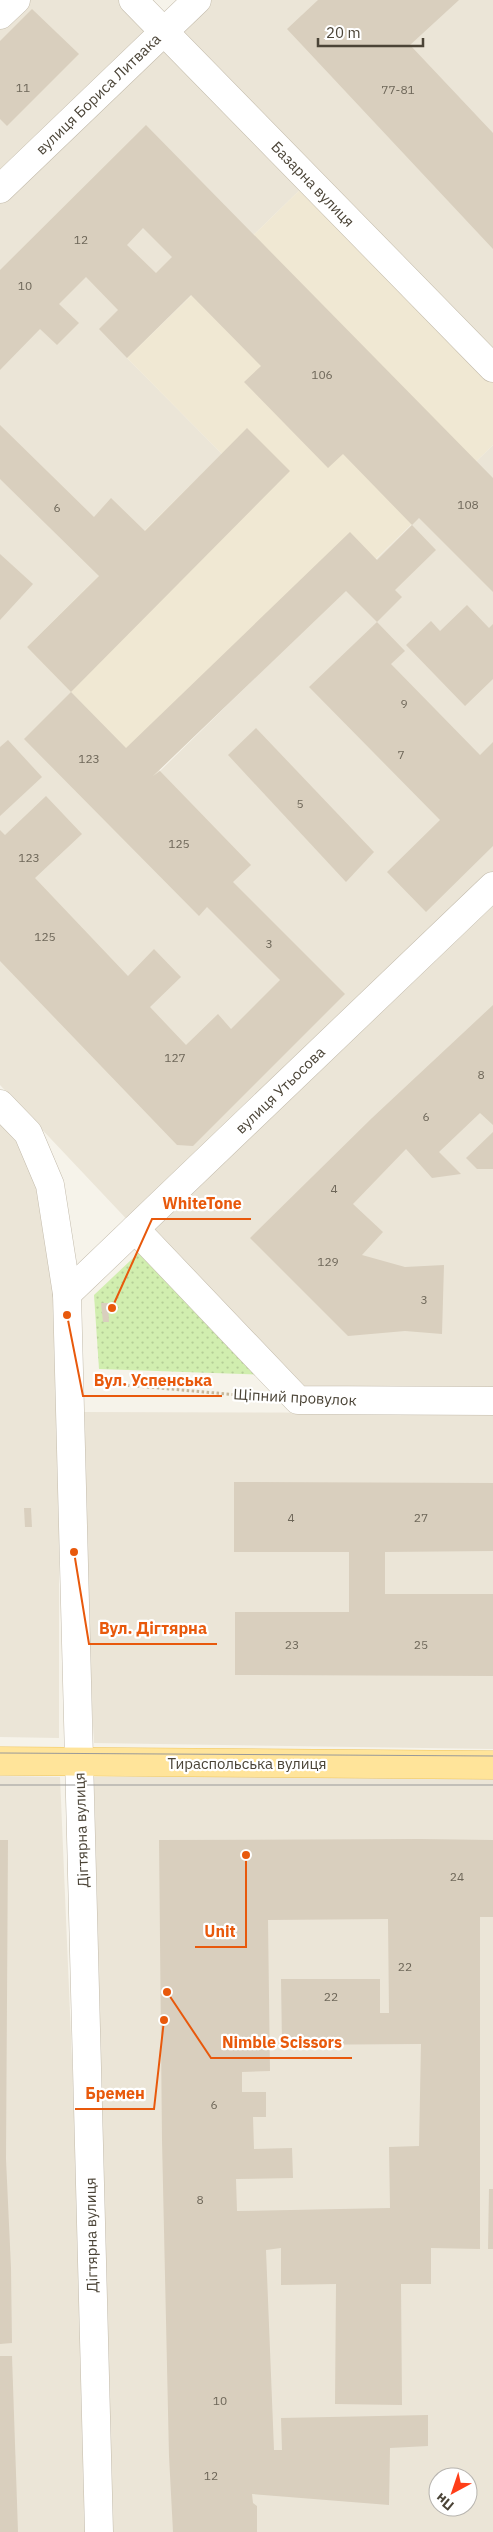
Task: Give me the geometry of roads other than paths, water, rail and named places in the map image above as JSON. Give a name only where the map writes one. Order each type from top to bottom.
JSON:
[{"type":"main road","name":"Тираспольська вулиця","points":[[0,1761],[493,1765]]},
{"type":"street","points":[[0,15],[16,0]]},
{"type":"street","name":"Базарна вулиця","points":[[133,0],[493,368]]},
{"type":"street","name":"вулиця Бориса Литвака","points":[[0,189],[197,0]]},
{"type":"street","name":"вулиця Утьосова","points":[[67,1294],[493,886]]},
{"type":"street","name":"Дігтярна вулиця","points":[[0,1104],[28,1133],[50,1185],[67,1294],[98,2532]]},
{"type":"street","name":"Щіпний провулок","points":[[135,1229],[298,1400],[493,1401]]},
{"type":"tram line","points":[[0,1753],[493,1756]]},
{"type":"tram line","points":[[0,1785],[493,1785]]},
{"type":"place","name":"WhiteTone","points":[[112,1308]]},
{"type":"place","name":"Вул. Успенська","points":[[67,1315]]},
{"type":"place","name":"Вул. Дігтярна","points":[[74,1552]]},
{"type":"place","name":"Unit","points":[[246,1855]]},
{"type":"place","name":"Nimble Scissors","points":[[167,1992]]},
{"type":"place","name":"Бремен","points":[[164,2020]]}]
